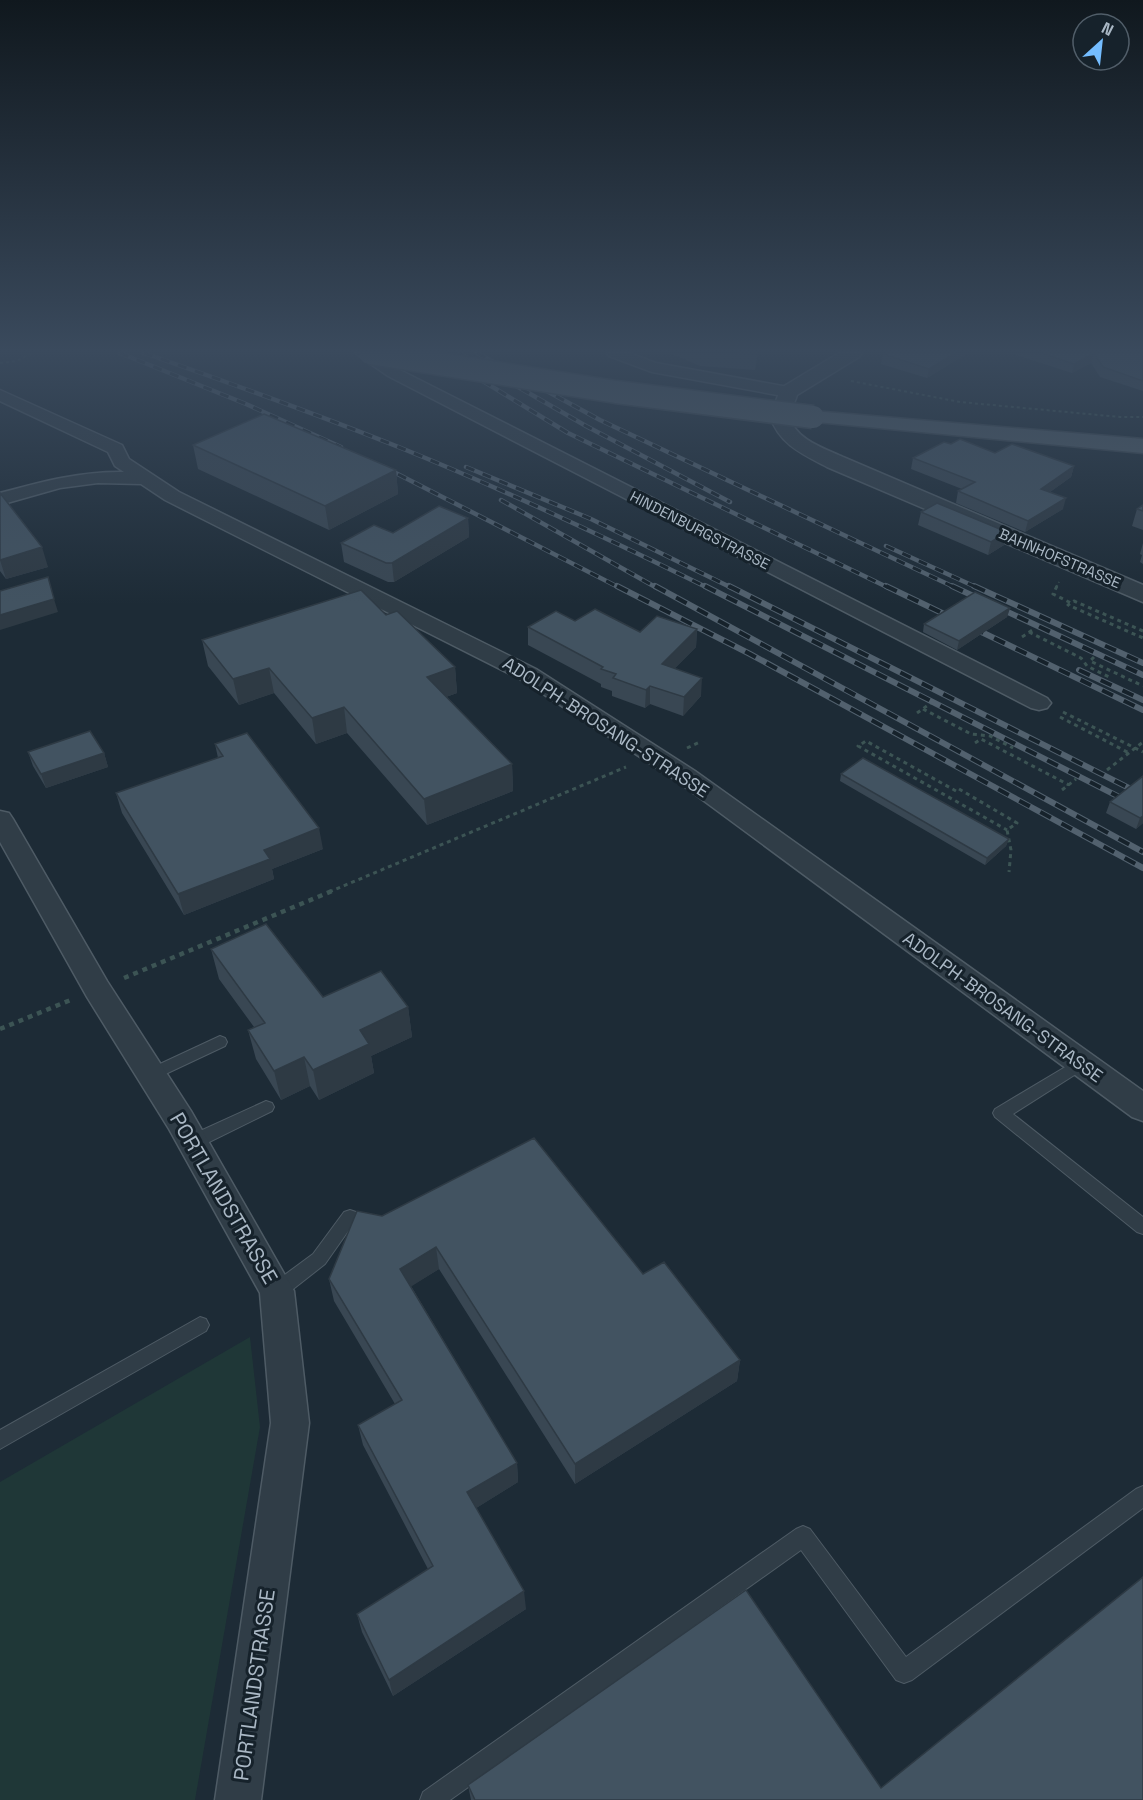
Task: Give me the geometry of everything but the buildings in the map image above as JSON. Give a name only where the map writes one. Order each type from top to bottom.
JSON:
[{"type":"main road","points":[[1059,437],[1143,446]]},
{"type":"street","name":"ADOLPH-BROSANG-STRASSE","points":[[90,437],[116,449],[121,462],[142,478],[236,530],[376,596],[528,674],[654,756],[1143,1108]]},
{"type":"street","name":"HINDENBURGSTRASSE","points":[[518,437],[1040,703]]},
{"type":"street","name":"BAHNHOFSTRASSE","points":[[793,437],[801,445],[835,462],[1143,594]]},
{"type":"street","points":[[0,499],[59,483],[98,477],[142,478]]},
{"type":"street","name":"PORTLANDSTRASSE","points":[[0,819],[97,989],[193,1142],[277,1291],[290,1423],[238,1800]]},
{"type":"lane","points":[[152,1074],[220,1042]]},
{"type":"lane","points":[[1082,1064],[1001,1113],[1143,1227]]},
{"type":"lane","points":[[193,1142],[266,1107]]},
{"type":"lane","points":[[277,1291],[319,1259],[350,1217]]},
{"type":"lane","points":[[0,1440],[200,1325]]},
{"type":"lane","points":[[432,1800],[802,1536],[904,1672],[1143,1496]]},
{"type":"path","points":[[1053,594],[1071,603]]},
{"type":"path","points":[[1143,631],[1074,600],[1068,605],[1143,638]]},
{"type":"path","points":[[1022,637],[1034,629]]},
{"type":"path","points":[[1029,632],[1081,658],[1087,666],[1110,677]]},
{"type":"path","points":[[1094,657],[1090,662],[1143,687]]},
{"type":"path","points":[[917,713],[931,703]]},
{"type":"path","points":[[1040,703],[1053,713],[1129,753]]},
{"type":"path","points":[[923,709],[971,734],[990,736],[1013,748]]},
{"type":"path","points":[[1062,712],[1143,752]]},
{"type":"path","points":[[975,743],[981,739],[1069,785]]},
{"type":"path","points":[[1007,830],[1017,823],[866,741],[858,746],[1007,830],[1011,850],[1009,872]]},
{"type":"path","points":[[1107,770],[1143,742]]},
{"type":"path","points":[[0,1029],[654,756]]},
{"type":"path","points":[[1062,790],[1076,779]]},
{"type":"green space","points":[[250,1337],[260,1427],[195,1800],[0,1800],[0,1482]]},
{"type":"railway","points":[[319,437],[341,447]]},
{"type":"railway","points":[[374,437],[556,515],[708,588]]},
{"type":"railway","points":[[576,437],[889,588]]},
{"type":"railway","points":[[607,437],[730,502]]},
{"type":"railway","points":[[636,437],[956,588]]},
{"type":"railway","points":[[382,466],[620,588]]},
{"type":"railway","points":[[466,467],[591,519],[732,588]]},
{"type":"railway","points":[[501,500],[657,588]]},
{"type":"railway","points":[[886,546],[978,588]]},
{"type":"railway","points":[[617,586],[750,654],[1143,868]]},
{"type":"railway","points":[[655,586],[1143,852]]},
{"type":"railway","points":[[705,586],[1143,809]]},
{"type":"railway","points":[[729,586],[1143,795]]},
{"type":"railway","points":[[886,586],[1143,710]]},
{"type":"railway","points":[[952,586],[1143,675]]},
{"type":"railway","points":[[974,586],[1143,663]]},
{"type":"railway","points":[[1079,670],[1143,700]]}]
